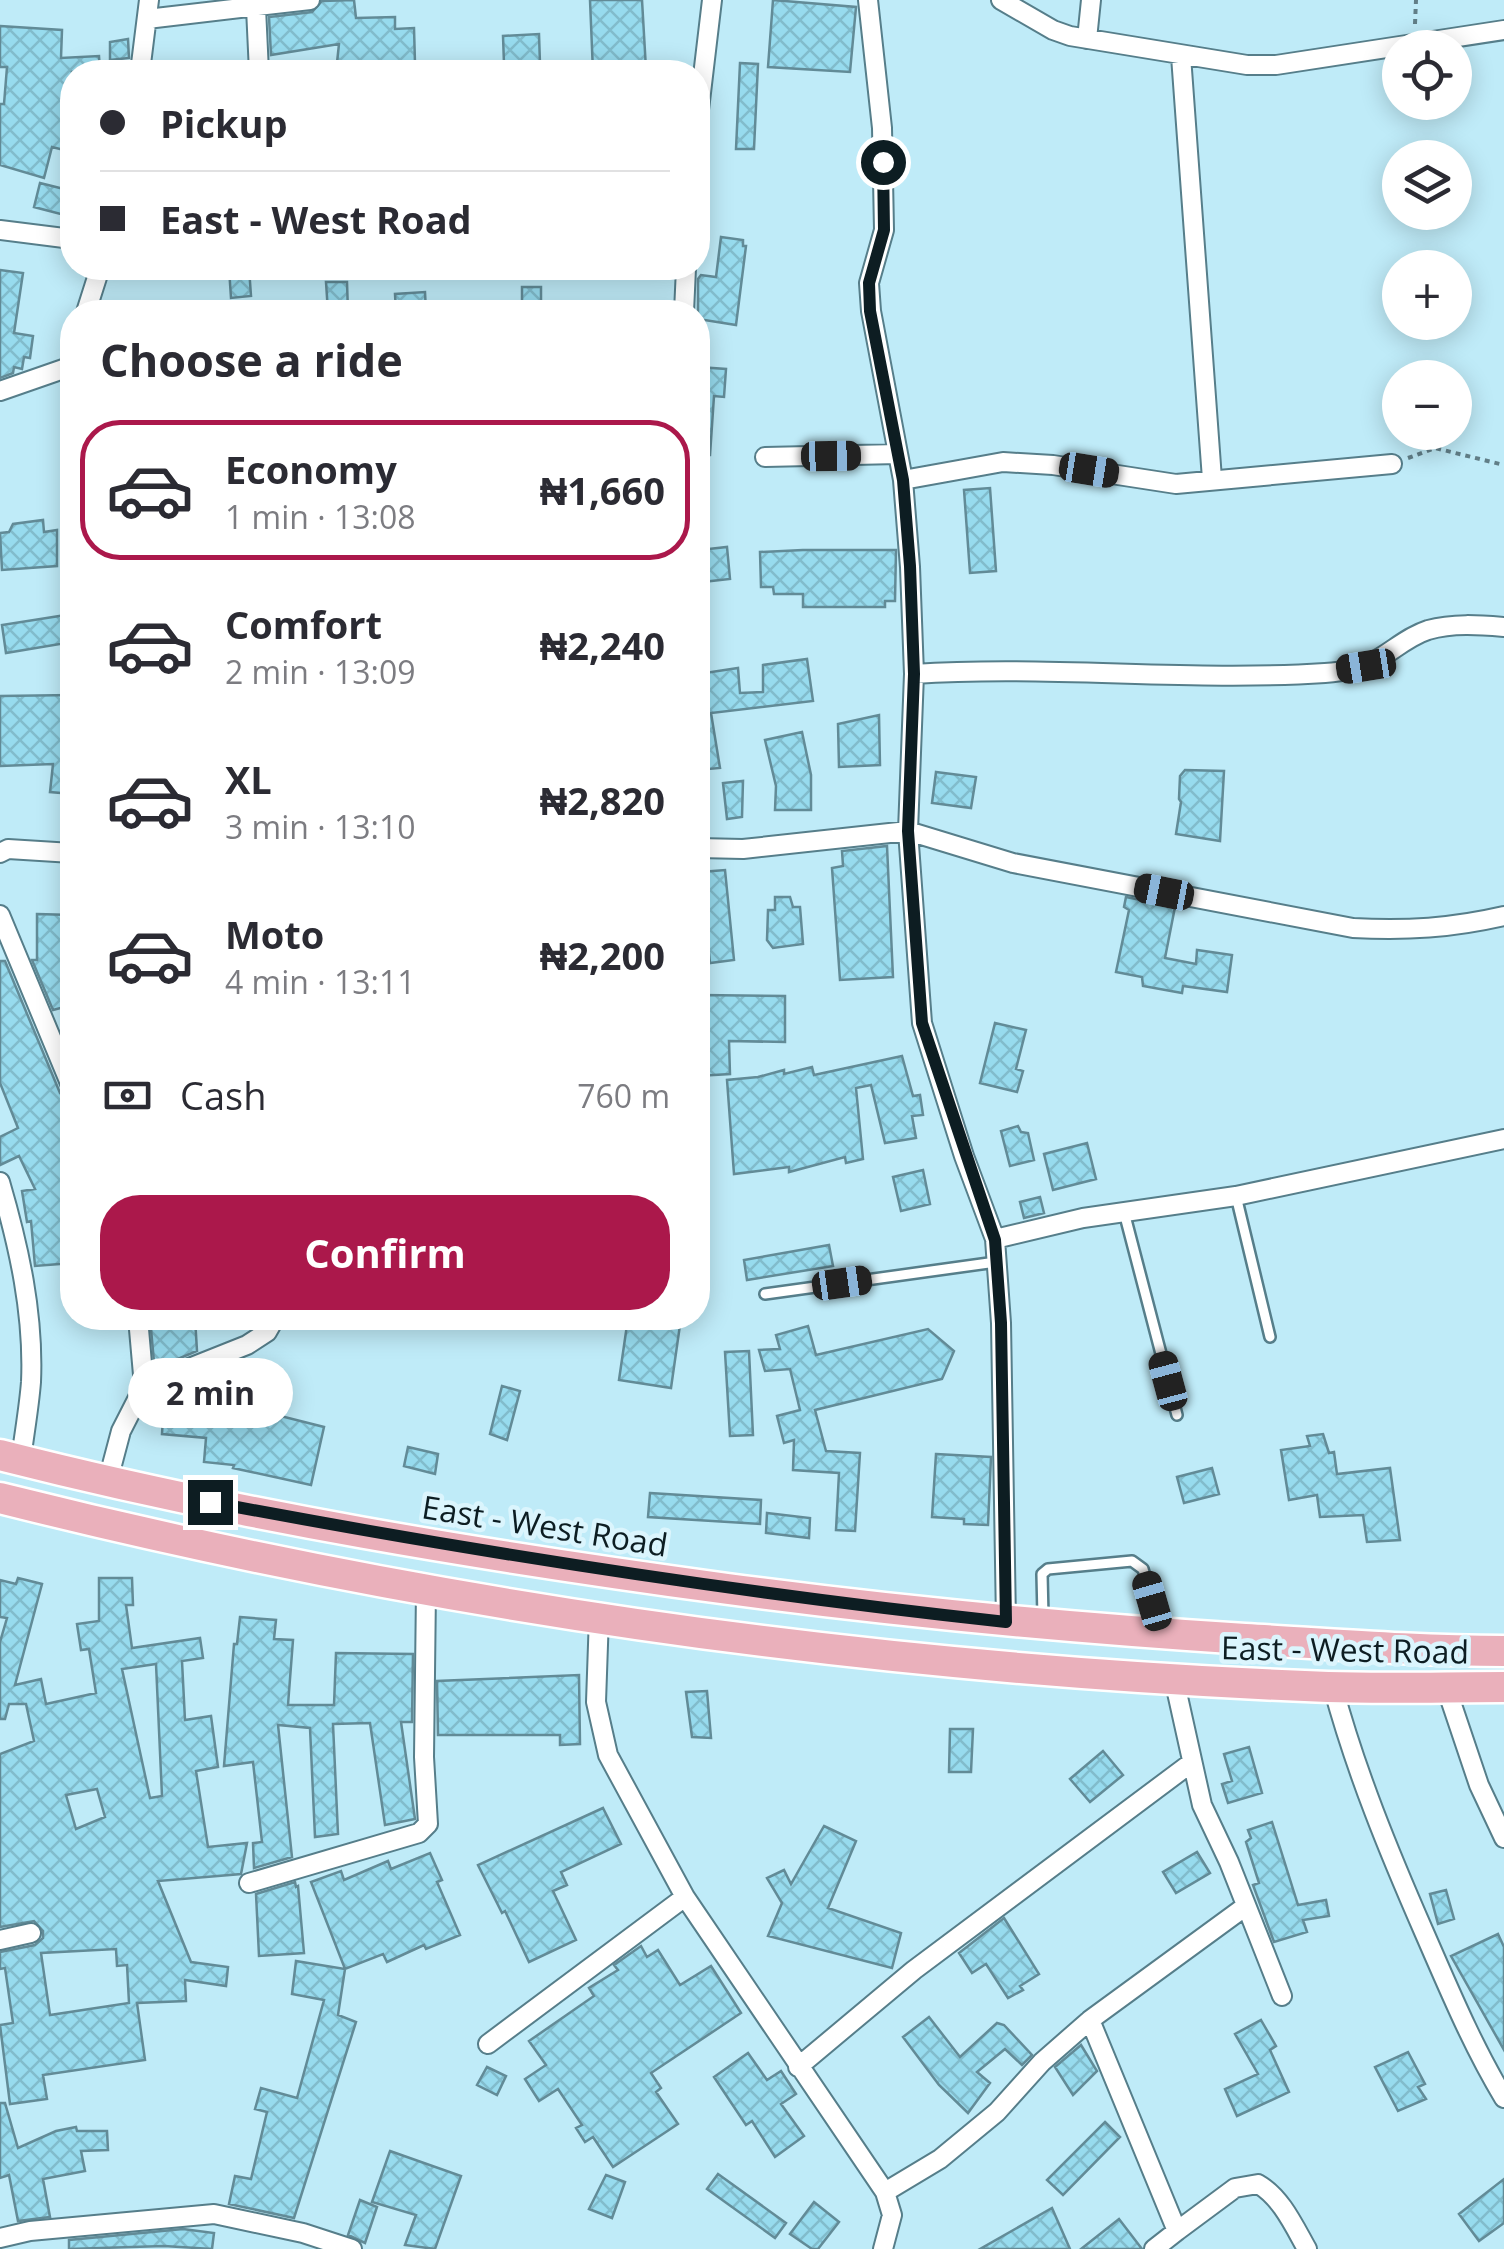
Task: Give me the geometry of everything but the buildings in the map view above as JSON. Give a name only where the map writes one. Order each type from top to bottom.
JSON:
[{"type":"main road","name":"East - West Road","points":[[11,1458],[440,1546],[841,1604],[1044,1625],[1504,1651]]},
{"type":"main road","name":"East - West Road","points":[[0,1498],[151,1536],[426,1590],[849,1650],[1174,1679],[1332,1687],[1504,1687]]},
{"type":"street","points":[[142,60],[148,10],[256,8],[310,0]]},
{"type":"street","points":[[705,60],[712,0]]},
{"type":"street","points":[[868,0],[882,128],[884,230],[869,283],[870,311],[903,480],[912,597],[914,674],[908,831],[922,1023],[995,1240],[1001,1323],[1006,1622]]},
{"type":"street","points":[[1002,0],[1053,30],[1086,39],[1247,65],[1276,65],[1382,49]]},
{"type":"street","points":[[1086,39],[1091,0]]},
{"type":"street","points":[[256,8],[258,60]]},
{"type":"street","points":[[1472,35],[1504,30]]},
{"type":"street","points":[[1181,56],[1212,479]]},
{"type":"street","points":[[0,230],[60,238]]},
{"type":"street","points":[[0,391],[60,369]]},
{"type":"street","points":[[764,458],[898,454]]},
{"type":"street","points":[[903,480],[1003,462],[1053,465],[1176,484],[1392,464]]},
{"type":"street","points":[[914,674],[972,670],[1326,673],[1366,666],[1428,630],[1456,625],[1504,627]]},
{"type":"street","points":[[710,848],[743,849],[908,831],[1013,863],[1354,928],[1411,932],[1504,916]]},
{"type":"street","points":[[0,853],[8,849],[60,853]]},
{"type":"street","points":[[0,915],[60,1059]]},
{"type":"street","points":[[995,1240],[1083,1218],[1236,1196],[1504,1139]]},
{"type":"street","points":[[0,1182],[19,1247],[31,1381],[11,1458]]},
{"type":"street","points":[[108,1480],[121,1431],[144,1386],[139,1330]]},
{"type":"street","points":[[144,1386],[247,1345],[268,1330]]},
{"type":"street","points":[[249,1882],[419,1833],[428,1824],[424,1757],[426,1590]]},
{"type":"street","points":[[599,1616],[596,1702],[608,1755],[685,1898],[885,2192],[892,2215],[884,2249]]},
{"type":"street","points":[[1174,1679],[1202,1805],[1282,1996]]},
{"type":"street","points":[[1332,1687],[1350,1749],[1386,1845],[1476,2050],[1504,2098]]},
{"type":"street","points":[[1446,1687],[1479,1786],[1504,1838]]},
{"type":"street","points":[[798,2067],[914,1970],[1191,1763]]},
{"type":"street","points":[[488,2044],[685,1898]]},
{"type":"street","points":[[885,2192],[940,2158],[996,2112],[1042,2062],[1090,2020],[1246,1906]]},
{"type":"street","points":[[0,1940],[31,1934]]},
{"type":"street","points":[[1090,2020],[1176,2231]]},
{"type":"street","points":[[1154,2249],[1235,2188],[1258,2184],[1290,2217],[1306,2249]]},
{"type":"street","points":[[0,2238],[30,2231],[214,2214],[303,2233],[352,2249]]},
{"type":"lane","points":[[1236,1196],[1270,1337]]},
{"type":"lane","points":[[1124,1212],[1177,1415]]},
{"type":"lane","points":[[765,1294],[996,1262]]},
{"type":"lane","points":[[1044,1625],[1041,1584],[1042,1574],[1048,1569],[1132,1561],[1143,1569],[1161,1633]]},
{"type":"path","points":[[1415,30],[1416,0]]},
{"type":"path","points":[[1392,464],[1435,448],[1504,465]]},
{"type":"route","points":[[210,1502],[440,1546],[604,1572],[1006,1622],[1001,1323],[995,1240],[922,1023],[908,831],[914,674],[910,566],[903,480],[870,311],[869,283],[884,230],[883,162]]}]
